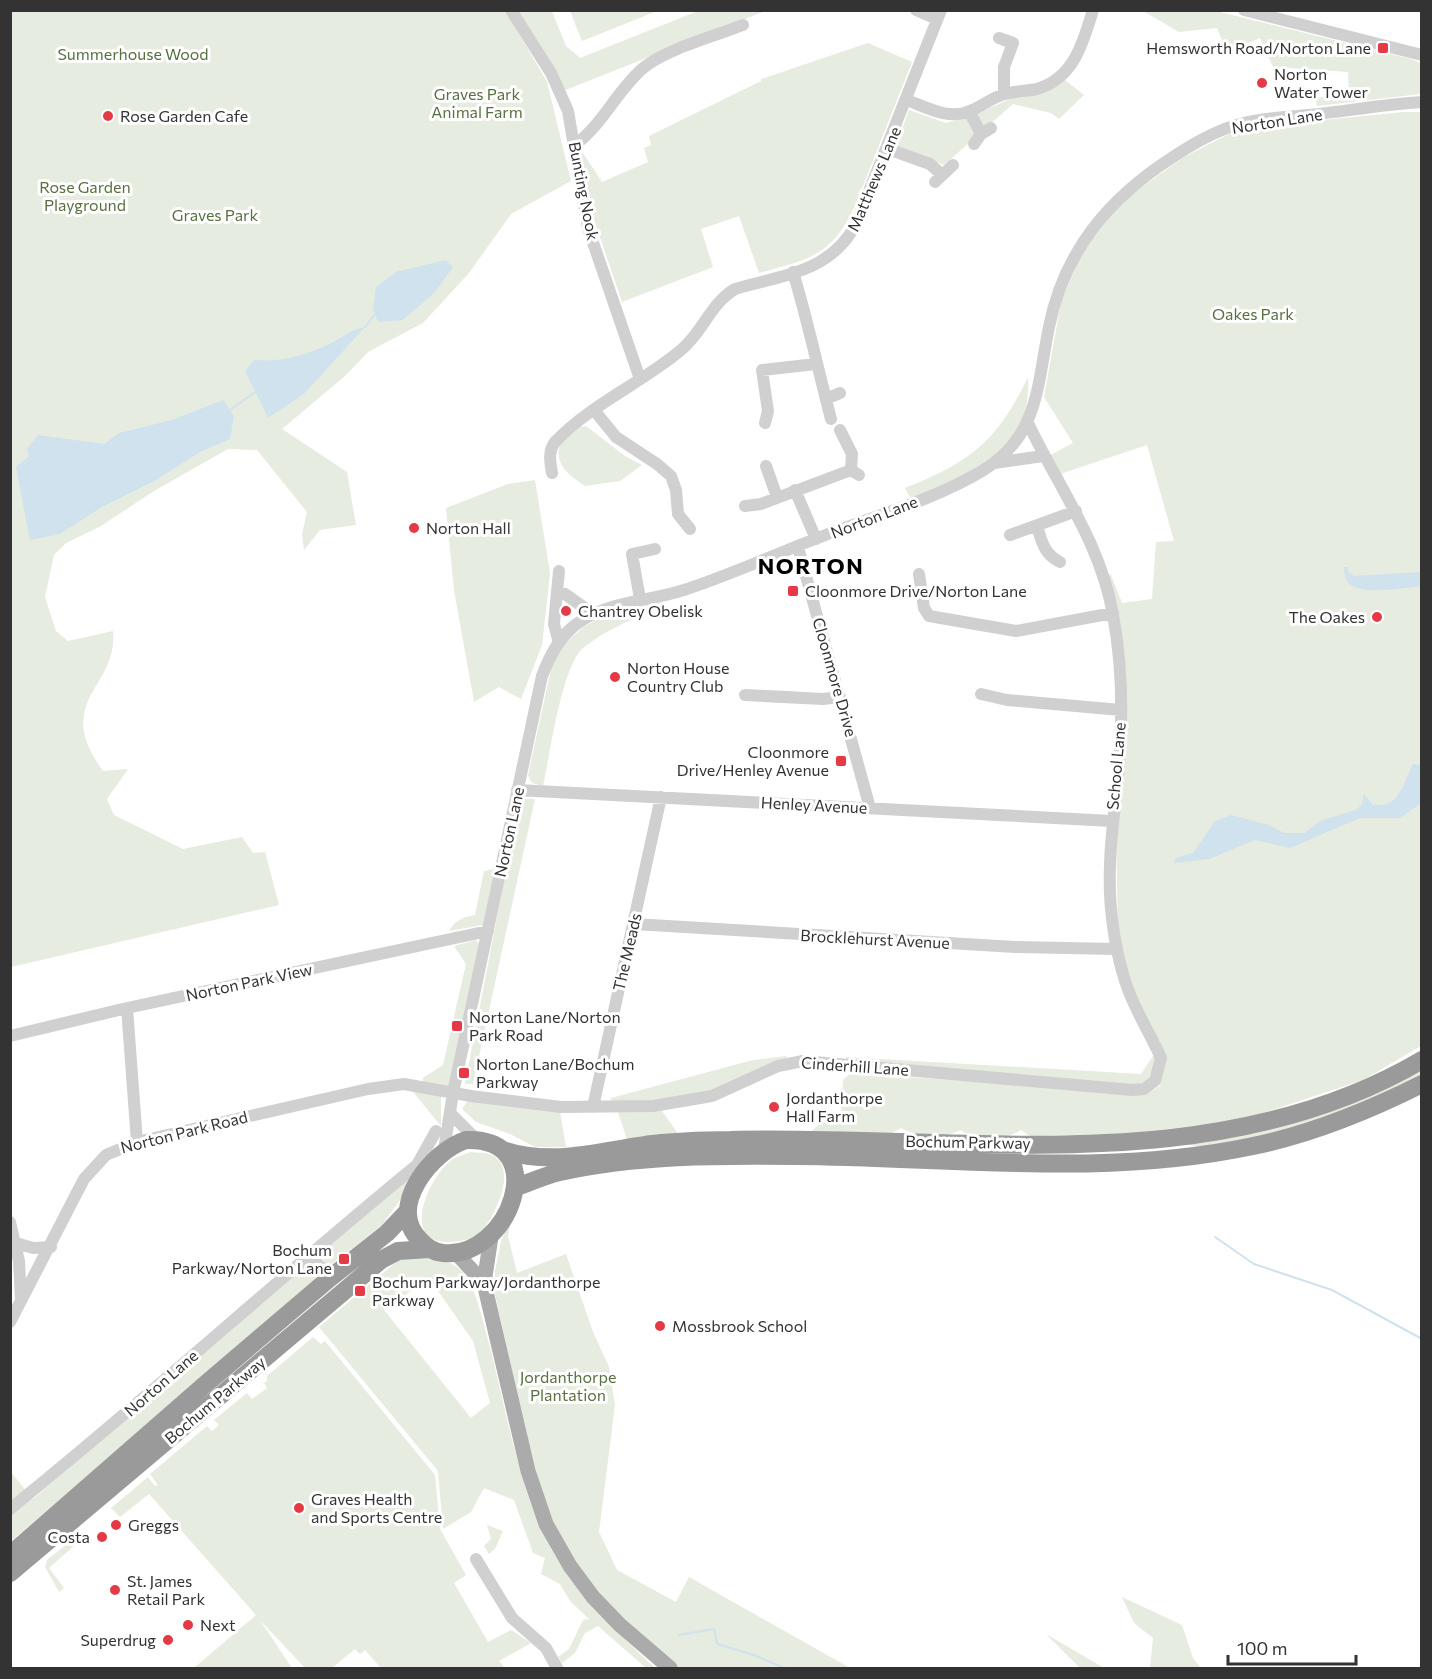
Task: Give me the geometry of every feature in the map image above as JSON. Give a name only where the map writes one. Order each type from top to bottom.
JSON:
[{"type":"highway","name":"Bochum Parkway","points":[[503,1150],[520,1156],[556,1157],[661,1143],[730,1140],[1088,1145],[1178,1137],[1234,1130],[1305,1110],[1359,1092],[1422,1060]]},
{"type":"highway","name":"Bochum Parkway","points":[[517,1187],[559,1172],[677,1157],[880,1157],[1099,1164],[1185,1158],[1254,1146],[1310,1131],[1360,1113],[1422,1084]]},
{"type":"highway","points":[[466,1140],[477,1140],[491,1143],[503,1150],[514,1166],[517,1187],[491,1237],[467,1252],[441,1253],[429,1249],[413,1232],[408,1212],[415,1187],[428,1167],[444,1150],[466,1140]]},
{"type":"highway","name":"Bochum Parkway","points":[[10,1555],[330,1278],[387,1233],[408,1212]]},
{"type":"highway","name":"Bochum Parkway","points":[[10,1573],[381,1260],[398,1251],[429,1249]]},
{"type":"main road","points":[[491,1237],[484,1283],[528,1471],[546,1524],[570,1566],[593,1597],[670,1668]]},
{"type":"main road","points":[[456,1253],[484,1283]]},
{"type":"street","name":"Bunting Nook","points":[[511,10],[551,73],[568,111],[588,228],[612,290],[640,380]]},
{"type":"street","points":[[916,10],[939,15]]},
{"type":"street","points":[[907,100],[952,115],[969,111],[1004,94],[1037,88],[1063,74],[1081,47],[1093,10]]},
{"type":"street","points":[[1244,10],[1422,55]]},
{"type":"street","name":"Matthews Lane","points":[[552,473],[550,458],[554,443],[594,410],[684,348],[714,305],[725,295],[735,289],[811,267],[833,255],[845,242],[856,224],[888,149],[939,15]]},
{"type":"street","points":[[575,145],[593,129],[629,83],[650,63],[742,25]]},
{"type":"street","points":[[999,38],[1013,43],[1004,67],[1004,94]]},
{"type":"street","name":"Norton Lane","points":[[444,1150],[453,1093],[542,676],[548,658],[569,629],[593,614],[640,599],[682,591],[945,490],[994,463],[1017,441],[1027,421],[1039,389],[1049,327],[1065,275],[1091,231],[1124,192],[1184,150],[1240,123],[1421,101]]},
{"type":"street","points":[[969,111],[982,135]]},
{"type":"street","points":[[888,149],[930,164],[938,178],[953,165]]},
{"type":"street","points":[[793,272],[810,327],[816,364],[831,419]]},
{"type":"street","points":[[765,423],[768,411],[762,370],[816,364]]},
{"type":"street","points":[[826,399],[840,393]]},
{"type":"street","points":[[594,410],[616,437],[671,476],[675,484],[678,514],[690,528]]},
{"type":"street","name":"School Lane","points":[[1027,421],[1043,456],[1076,511],[1097,557],[1113,613],[1119,657],[1121,710],[1118,776],[1112,821],[1112,916],[1117,949],[1131,997],[1161,1058],[1155,1082]]},
{"type":"street","points":[[745,506],[855,472],[852,454],[840,430]]},
{"type":"street","points":[[994,463],[1043,456]]},
{"type":"street","points":[[766,466],[777,497]]},
{"type":"street","points":[[795,490],[816,539]]},
{"type":"street","points":[[1010,535],[1076,511]]},
{"type":"street","points":[[1037,526],[1045,550],[1049,556],[1060,562]]},
{"type":"street","name":"Cloonmore Drive","points":[[798,547],[870,808]]},
{"type":"street","points":[[640,599],[632,554],[655,549]]},
{"type":"street","points":[[559,571],[554,624],[559,643]]},
{"type":"street","points":[[920,574],[924,608],[929,616],[1016,631],[1113,613]]},
{"type":"street","points":[[558,593],[565,594],[593,614]]},
{"type":"street","points":[[981,694],[1007,700],[1121,710]]},
{"type":"street","points":[[745,695],[823,699],[840,697]]},
{"type":"street","name":"Henley Avenue","points":[[517,790],[1112,821]]},
{"type":"street","name":"The Meads","points":[[592,1107],[661,797]]},
{"type":"street","name":"Brocklehurst Avenue","points":[[634,924],[1015,947],[1117,949]]},
{"type":"street","name":"Norton Park View","points":[[10,1036],[128,1008],[488,931]]},
{"type":"street","points":[[128,1008],[137,1142]]},
{"type":"street","name":"Cinderhill Lane","points":[[453,1093],[561,1107],[653,1106],[700,1100],[791,1061],[1133,1090],[1144,1089],[1155,1082]]},
{"type":"street","name":"Norton Park Road","points":[[10,1322],[51,1247],[84,1179],[95,1165],[113,1150],[137,1142],[392,1085],[419,1085],[453,1093]]},
{"type":"street","points":[[450,1113],[477,1140]]},
{"type":"street","name":"Norton Lane","points":[[10,1509],[101,1436],[168,1375],[417,1165],[436,1131]]},
{"type":"street","points":[[10,1222],[16,1244],[21,1302]]},
{"type":"street","points":[[16,1244],[33,1248],[51,1247]]},
{"type":"street","points":[[311,1256],[330,1278]]},
{"type":"street","points":[[476,1559],[512,1618],[546,1648],[557,1668]]},
{"type":"green space","name":"Graves Park","points":[[10,11],[506,11],[547,82],[571,181],[511,214],[469,273],[423,323],[368,352],[345,376],[282,429],[347,472],[356,525],[320,530],[304,550],[302,534],[307,512],[257,450],[228,449],[154,491],[101,526],[66,543],[54,555],[45,597],[56,631],[68,641],[113,631],[112,650],[107,667],[85,710],[83,727],[89,747],[103,771],[128,769],[107,799],[114,815],[183,849],[242,837],[253,853],[265,852],[279,905],[11,967]]},
{"type":"green space","points":[[516,11],[552,11],[566,46],[580,58],[698,11],[765,11],[563,91]]},
{"type":"green space","points":[[570,11],[657,11],[582,41]]},
{"type":"green space","points":[[1143,11],[1216,11],[1411,59],[1421,63],[1421,94],[1317,106],[1315,98],[1349,94],[1348,72],[1273,67],[1260,38],[1227,52],[1217,28],[1179,32]]},
{"type":"green space","points":[[868,43],[912,62],[855,206],[837,236],[827,246],[805,259],[759,273],[739,216],[701,229],[713,267],[622,302],[587,199],[581,150],[602,182],[648,162],[644,148],[651,145],[649,136],[761,79]]},
{"type":"green space","points":[[1065,80],[1084,95],[1059,119],[1051,113],[1013,104],[944,165],[896,146],[909,110],[946,123],[979,113],[1012,98],[1045,93]]},
{"type":"green space","name":"Oakes Park","points":[[1421,112],[1421,1046],[1363,1080],[1242,1120],[1092,1138],[1068,1135],[1031,1137],[1021,1130],[1007,1136],[990,1138],[960,1130],[946,1135],[930,1136],[901,1128],[888,1135],[809,1134],[824,1119],[841,1113],[843,1080],[851,1073],[1147,1094],[1160,1086],[1163,1063],[1133,995],[1118,935],[1116,825],[1125,756],[1104,574],[1111,575],[1122,603],[1152,599],[1156,542],[1174,541],[1147,445],[1057,475],[1047,457],[1073,443],[1044,397],[1061,302],[1081,254],[1121,202],[1184,157],[1233,132],[1262,126]]},
{"type":"green space","points":[[1028,377],[1027,403],[1020,425],[1008,442],[993,457],[975,469],[911,499],[905,488],[964,459],[993,434],[1017,399]]},
{"type":"green space","points":[[586,426],[625,456],[642,465],[620,481],[585,486],[579,482],[564,469],[559,458],[559,451],[560,444],[580,427]]},
{"type":"green space","points":[[535,480],[550,573],[542,645],[521,699],[499,687],[474,702],[454,590],[446,508],[508,484]]},
{"type":"green space","points":[[661,602],[666,605],[602,635],[583,648],[575,658],[563,692],[543,786],[532,783],[528,775],[553,660],[566,642],[585,626],[606,615]]},
{"type":"green space","points":[[523,799],[535,799],[473,1084],[465,1084],[503,886]]},
{"type":"green space","points":[[495,869],[483,925],[449,931],[460,920],[475,915],[484,871]]},
{"type":"green space","points":[[476,940],[479,944],[450,1087],[423,1082],[423,1078],[443,1065],[466,964],[454,946]]},
{"type":"green space","points":[[1155,1053],[1154,1072],[1149,1080],[1131,1085],[846,1062],[846,1057],[1141,1074]]},
{"type":"green space","points":[[786,1056],[787,1059],[706,1093],[678,1100],[612,1103],[611,1098],[753,1060]]},
{"type":"green space","points":[[1421,1066],[1421,1078],[1304,1128],[1201,1147],[1182,1144]]},
{"type":"green space","points":[[413,1092],[441,1094],[441,1126]]},
{"type":"green space","points":[[469,1099],[560,1111],[566,1147],[535,1147],[510,1134],[476,1122],[462,1109]]},
{"type":"green space","points":[[662,1111],[679,1135],[628,1142],[618,1112]]},
{"type":"green space","points":[[471,1152],[489,1154],[498,1160],[503,1168],[504,1178],[499,1201],[483,1230],[476,1236],[454,1242],[434,1239],[425,1232],[422,1220],[423,1206],[428,1192],[444,1167],[453,1159]]},
{"type":"green space","points":[[414,1174],[416,1178],[382,1225],[332,1264],[325,1264],[321,1253]]},
{"type":"green space","name":"Jordanthorpe Plantation","points":[[512,1215],[508,1236],[517,1273],[566,1254],[593,1332],[609,1367],[615,1405],[599,1532],[617,1570],[676,1602],[689,1577],[850,1668],[675,1668],[611,1611],[587,1581],[552,1523],[534,1471],[495,1294],[495,1271],[501,1241]]},
{"type":"green space","points":[[402,1257],[426,1257],[441,1260],[462,1271],[471,1285],[479,1307],[522,1475],[549,1545],[584,1596],[611,1626],[655,1668],[646,1668],[598,1626],[585,1633],[575,1653],[562,1663],[558,1657],[569,1649],[583,1620],[589,1619],[570,1601],[560,1584],[541,1574],[545,1558],[533,1553],[514,1500],[484,1488],[471,1512],[443,1529],[438,1471],[319,1327]],"holes":[[[429,1278],[473,1341],[490,1403],[471,1418],[384,1310]]]},
{"type":"green space","points":[[303,1267],[312,1267],[317,1273],[316,1280],[307,1290],[11,1541],[10,1471],[33,1499]]},
{"type":"green space","name":"Graves Health and Sports Centre","points":[[313,1337],[321,1344],[325,1341],[435,1475],[440,1529],[466,1575],[454,1583],[488,1642],[511,1630],[531,1643],[499,1661],[504,1667],[381,1668],[365,1650],[360,1654],[355,1649],[332,1668],[305,1668],[260,1620],[292,1668],[194,1668],[256,1615],[149,1494],[120,1517],[111,1508],[148,1477],[155,1486],[158,1485],[150,1474],[207,1426],[212,1431],[219,1425],[214,1420],[247,1393],[252,1399],[267,1388],[264,1383],[267,1381],[267,1376]]},
{"type":"green space","points":[[487,1525],[503,1531],[495,1549],[489,1554],[484,1546],[491,1539]]},
{"type":"green space","points":[[81,1533],[85,1536],[49,1568],[64,1588],[59,1592],[45,1567],[47,1560]]},
{"type":"green space","points":[[1122,1597],[1182,1625],[1193,1658],[1201,1668],[1150,1668],[1153,1638],[1134,1623]]},
{"type":"green space","points":[[1046,1634],[1104,1668],[1080,1668]]},
{"type":"water","points":[[446,260],[453,267],[435,292],[403,320],[378,322],[373,309],[376,287],[396,272]]},
{"type":"water","points":[[365,327],[305,393],[268,418],[245,371],[254,360],[289,358],[306,354]]},
{"type":"water","points":[[223,400],[234,416],[230,439],[200,452],[156,480],[102,507],[60,534],[30,540],[16,467],[29,456],[27,449],[38,435],[104,444],[119,433],[172,420]]},
{"type":"water","points":[[1344,567],[1348,567],[1348,571],[1354,576],[1421,572],[1421,586],[1393,590],[1360,589],[1347,581]]},
{"type":"water","points":[[1413,764],[1421,765],[1421,803],[1400,818],[1360,818],[1290,848],[1255,840],[1209,859],[1174,863],[1176,858],[1193,853],[1215,821],[1231,815],[1269,825],[1284,833],[1304,833],[1322,820],[1356,810],[1362,804],[1364,794],[1373,805],[1389,803],[1399,794]]},
{"type":"waterway","points":[[365,327],[375,314]]},
{"type":"waterway","points":[[230,410],[255,392]]},
{"type":"waterway","points":[[1215,1237],[1254,1264],[1332,1290],[1422,1339]]},
{"type":"waterway","points":[[679,1635],[714,1629],[717,1644],[754,1655],[784,1668]]},
{"type":"place","name":"Hemsworth Road/Norton Lane","points":[[1383,48]]},
{"type":"place","name":"Norton Water Tower","points":[[1262,83]]},
{"type":"place","name":"Rose Garden Cafe","points":[[108,116]]},
{"type":"place","name":"Norton Hall","points":[[414,528]]},
{"type":"place","name":"Cloonmore Drive/Norton Lane","points":[[793,591]]},
{"type":"place","name":"Chantrey Obelisk","points":[[566,611]]},
{"type":"place","name":"The Oakes","points":[[1377,617]]},
{"type":"place","name":"Norton House Country Club","points":[[615,677]]},
{"type":"place","name":"Cloonmore Drive/Henley Avenue","points":[[841,761]]},
{"type":"place","name":"Norton Lane/Norton Park Road","points":[[457,1026]]},
{"type":"place","name":"Norton Lane/Bochum Parkway","points":[[464,1073]]},
{"type":"place","name":"Jordanthorpe Hall Farm","points":[[774,1107]]},
{"type":"place","name":"Bochum Parkway/Norton Lane","points":[[344,1259]]},
{"type":"place","name":"Bochum Parkway/Jordanthorpe Parkway","points":[[360,1291]]},
{"type":"place","name":"Mossbrook School","points":[[660,1326]]},
{"type":"place","name":"Graves Health and Sports Centre","points":[[299,1508]]},
{"type":"place","name":"Greggs","points":[[116,1525]]},
{"type":"place","name":"Costa","points":[[102,1537]]},
{"type":"place","name":"St. James Retail Park","points":[[115,1590]]},
{"type":"place","name":"Next","points":[[188,1625]]},
{"type":"place","name":"Superdrug","points":[[168,1640]]},
{"type":"district","name":"NORTON","points":[[811,566]]},
{"type":"park label","name":"Summerhouse Wood","points":[[133,54]]},
{"type":"park label","name":"Graves Park Animal Farm","points":[[477,103]]},
{"type":"park label","name":"Rose Garden Playground","points":[[85,196]]}]
